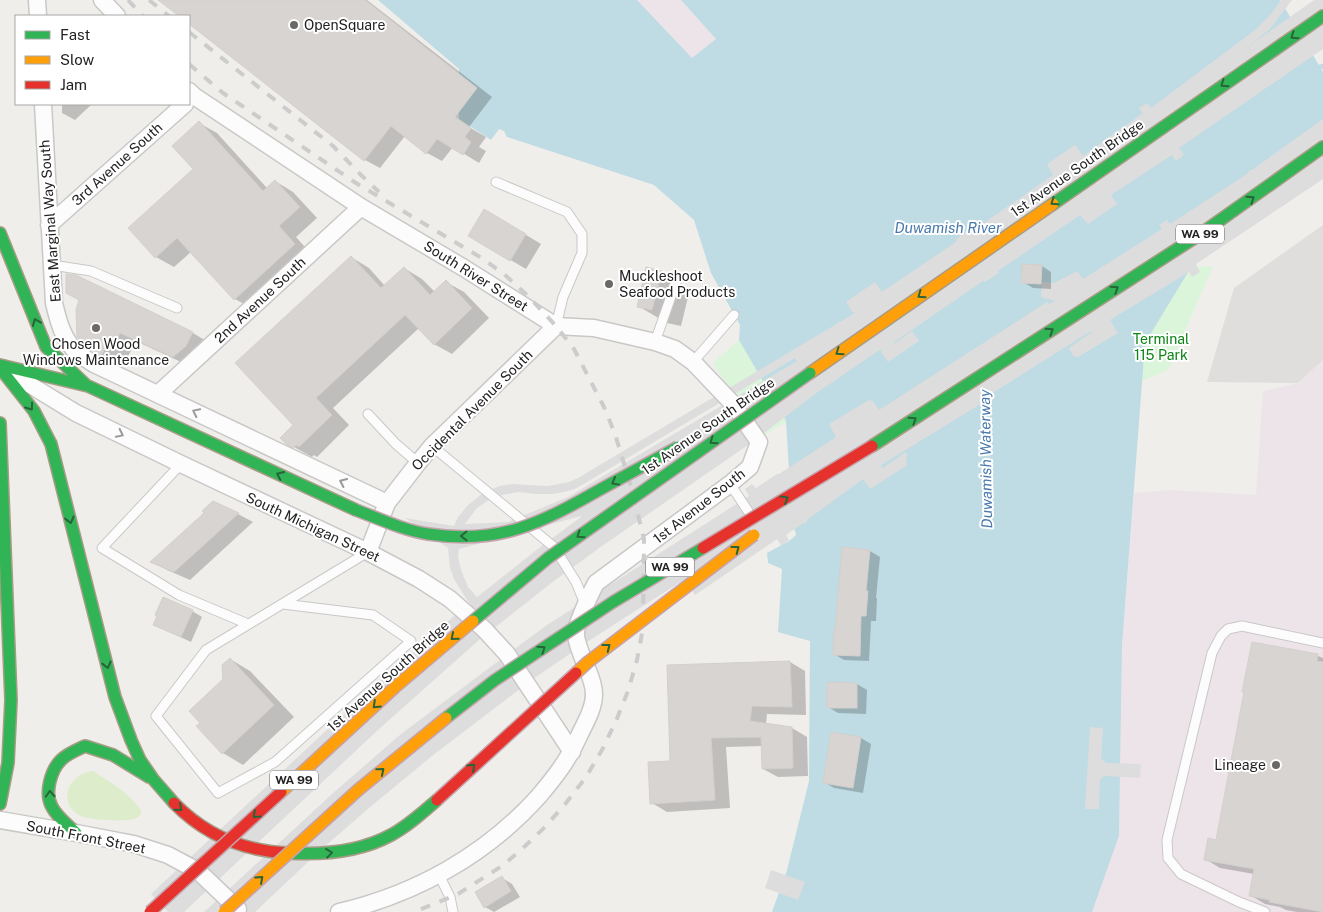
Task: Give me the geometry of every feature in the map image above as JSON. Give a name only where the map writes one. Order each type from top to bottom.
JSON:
[{"type":"main road","name":"1st Avenue South Bridge","points":[[150,912],[395,687],[548,558],[810,372],[1323,16]]},
{"type":"main road","name":"WA 99","points":[[224,912],[358,790],[495,680],[613,602],[872,446],[1202,233],[1323,147]]},
{"type":"main road","points":[[0,233],[46,347],[88,386]]},
{"type":"main road","points":[[0,367],[88,386],[356,510],[405,528],[428,534],[456,537],[478,536],[507,533],[539,523],[683,444]]},
{"type":"main road","points":[[0,367],[34,411],[51,444],[115,696],[136,752],[152,778],[174,804],[197,823],[222,839],[252,849],[281,853],[320,854],[346,851],[381,840],[406,826],[588,662],[764,528]]},
{"type":"main road","points":[[717,425],[810,372]]},
{"type":"main road","points":[[0,423],[4,628],[11,700],[8,763],[0,804]]},
{"type":"main road","points":[[786,511],[872,446]]},
{"type":"main road","points":[[76,833],[52,807],[48,794],[52,776],[59,761],[69,753],[84,746],[113,755],[152,778]]},
{"type":"street","points":[[37,0],[38,15]]},
{"type":"street","points":[[102,0],[117,15]]},
{"type":"street","name":"South River Street","points":[[190,99],[361,207],[464,268],[556,326],[594,328],[655,342],[675,349],[693,362],[733,404],[759,442]]},
{"type":"street","name":"East Marginal Way South","points":[[43,105],[54,303],[59,323],[76,352],[94,364],[158,394]]},
{"type":"street","name":"3rd Avenue South","points":[[49,225],[181,105]]},
{"type":"street","name":"2nd Avenue South","points":[[158,394],[361,207]]},
{"type":"street","name":"Occidental Avenue South","points":[[368,552],[387,503],[432,446],[556,326]]},
{"type":"street","name":"South Michigan Street","points":[[0,367],[76,413],[419,578],[450,599],[484,629],[507,654],[572,752]]},
{"type":"street","points":[[158,394],[387,503]]},
{"type":"street","name":"1st Avenue South","points":[[339,912],[365,906],[403,892],[439,875],[473,854],[530,806],[572,752],[592,707],[594,694],[592,680],[580,649],[576,632],[585,604],[596,583],[730,484],[750,467],[759,442]]},
{"type":"street","name":"South Front Street","points":[[0,820],[134,844],[168,855],[198,871],[242,912]]},
{"type":"lane","points":[[496,182],[567,212],[582,234],[582,253],[563,297],[556,326]]},
{"type":"lane","points":[[52,265],[91,271],[176,308]]},
{"type":"lane","points":[[655,342],[676,282]]},
{"type":"lane","points":[[693,362],[734,315]]},
{"type":"lane","points":[[368,414],[396,444],[418,463]]},
{"type":"lane","points":[[432,446],[554,547],[576,582],[585,604]]},
{"type":"lane","points":[[181,464],[102,548],[179,595],[248,624]]},
{"type":"lane","points":[[730,484],[748,511]]},
{"type":"lane","points":[[283,604],[373,615],[411,641],[275,762],[218,793],[156,716],[206,650],[368,552]]},
{"type":"lane","points":[[1265,912],[1239,902],[1181,874],[1168,858],[1167,840],[1212,653],[1221,636],[1228,629],[1242,626],[1323,643]]},
{"type":"lane","points":[[439,875],[450,897],[453,912]]},
{"type":"shaded area","points":[[637,0],[681,0],[716,39],[692,59]]},
{"type":"shaded area","points":[[1323,225],[1323,360],[1298,383],[1207,382],[1234,288]]},
{"type":"shaded area","points":[[1323,360],[1323,912],[1092,912],[1119,836],[1122,646],[1134,493],[1170,490],[1256,495],[1263,391],[1298,383]]},
{"type":"green space","name":"Terminal 115 Park","points":[[1213,266],[1168,370],[1142,381],[1145,343],[1191,267]]},
{"type":"green space","points":[[739,340],[786,422],[761,437],[713,363]]},
{"type":"green space","points":[[93,771],[120,789],[132,800],[142,812],[139,816],[129,820],[99,819],[81,816],[73,810],[67,798],[71,784],[83,773]]},
{"type":"water","name":"Duwamish River","points":[[378,0],[637,0],[692,58],[716,39],[681,0],[1280,0],[1323,72],[1323,157],[1204,246],[1145,343],[1122,646],[1119,836],[1092,912],[772,912],[787,870],[809,781],[810,641],[778,632],[782,569],[768,563],[767,553],[796,535],[792,520],[786,421],[739,340],[740,325],[711,273],[694,220],[654,185],[507,137],[504,131],[499,129],[491,140],[459,119],[459,69]]},
{"type":"pier","points":[[1281,0],[1292,0],[1269,30],[1246,48],[1314,0],[1323,0],[1323,49],[1179,148],[1184,155],[1176,161],[1172,155],[1111,195],[1117,204],[1088,224],[1080,215],[998,271],[999,273],[985,282],[983,281],[893,343],[912,331],[919,341],[888,362],[881,349],[550,584],[479,640],[379,729],[184,912],[168,912],[151,894],[375,685],[469,603],[454,579],[450,568],[448,548],[405,518],[454,526],[458,517],[468,505],[482,494],[500,486],[512,484],[548,486],[569,482],[578,478],[855,313],[853,313],[846,302],[875,282],[882,292],[956,242],[956,239],[966,232],[969,230],[971,232],[1053,175],[1047,164],[1075,145],[1083,156],[1143,113],[1139,108],[1147,103],[1151,108],[1255,30],[1272,13]],"holes":[[[795,358],[797,361],[568,497],[508,522],[465,524],[477,508],[489,500],[502,495],[518,492],[553,494],[577,488]],[[581,516],[477,597],[468,587],[461,570],[458,556],[459,549]]]},
{"type":"pier","points":[[1323,119],[1323,179],[1196,264],[1200,272],[1192,277],[1189,272],[1110,320],[1118,333],[1078,357],[1073,356],[1069,348],[1091,331],[991,394],[992,397],[881,465],[883,468],[907,453],[906,466],[870,489],[863,479],[807,520],[807,522],[786,535],[789,540],[781,546],[777,539],[695,595],[685,579],[584,644],[533,679],[432,756],[324,847],[255,912],[204,912],[332,794],[401,734],[547,625],[749,496],[745,489],[752,484],[756,488],[836,437],[829,424],[869,400],[873,401],[879,410],[1047,302],[1049,304],[1055,301],[1041,297],[1042,282],[1054,283],[1077,271],[1083,279],[1162,229],[1159,225],[1167,220],[1170,224],[1247,174]]},
{"type":"pier","points":[[1090,727],[1103,728],[1101,758],[1106,763],[1141,764],[1140,778],[1104,776],[1100,780],[1099,809],[1085,809]]},
{"type":"pier","points":[[771,870],[805,882],[798,900],[765,888]]},
{"type":"building","points":[[158,0],[365,0],[477,88],[455,117],[471,128],[465,137],[471,142],[463,155],[437,139],[426,154],[391,126],[364,161],[190,25],[190,15],[178,15]]},
{"type":"building","points":[[199,121],[263,191],[275,180],[300,207],[279,226],[295,244],[234,300],[177,238],[155,258],[128,228],[193,169],[172,146]]},
{"type":"building","points":[[484,209],[526,234],[510,261],[468,236]]},
{"type":"building","points":[[351,256],[381,288],[404,267],[430,295],[446,280],[472,308],[434,345],[405,315],[316,398],[332,415],[299,447],[296,445],[293,448],[280,438],[293,425],[235,363]]},
{"type":"building","points":[[1022,264],[1042,265],[1041,284],[1021,283]]},
{"type":"building","points":[[646,267],[662,271],[652,310],[637,307]]},
{"type":"building","points":[[66,274],[76,275],[193,332],[186,346],[173,357],[120,333],[116,341],[111,338],[101,356],[99,355],[77,337],[76,310],[79,300],[66,293]]},
{"type":"building","points":[[213,501],[239,513],[174,572],[150,562],[204,513],[202,511]]},
{"type":"building","points":[[842,547],[870,550],[866,591],[868,591],[866,616],[861,616],[860,656],[833,655]]},
{"type":"building","points":[[163,597],[193,610],[181,637],[153,625]]},
{"type":"building","name":"Lineage","points":[[1252,642],[1318,654],[1317,661],[1323,662],[1323,912],[1269,902],[1270,900],[1249,896],[1254,869],[1204,860],[1208,838],[1216,840]]},
{"type":"building","points":[[230,658],[274,705],[222,754],[196,726],[200,723],[189,711],[223,679],[222,665]]},
{"type":"building","points":[[790,661],[792,707],[752,706],[750,721],[792,727],[793,768],[762,769],[761,737],[711,738],[715,800],[650,804],[648,762],[670,761],[667,665]]},
{"type":"building","points":[[827,682],[857,683],[857,708],[827,708]]},
{"type":"building","points":[[831,732],[861,737],[853,788],[823,783]]},
{"type":"building","points":[[502,876],[511,891],[484,908],[475,892]]},
{"type":"railway","points":[[128,0],[142,15]]},
{"type":"railway","points":[[149,0],[168,15]]},
{"type":"railway","points":[[190,33],[333,146],[379,192]]},
{"type":"railway","points":[[190,65],[223,93],[356,183],[480,257],[504,274],[529,297],[574,349],[604,407],[615,434],[631,487],[644,539],[643,628],[637,660],[628,691],[602,750],[586,777],[566,803],[522,849],[502,866],[458,894],[414,912]]},
{"type":"traffic: fast","points":[[1053,204],[1323,16]]},
{"type":"traffic: fast","points":[[872,446],[1202,233],[1323,147]]},
{"type":"traffic: fast","points":[[0,233],[46,347],[85,384]]},
{"type":"traffic: fast","points":[[0,365],[88,386],[356,510]]},
{"type":"traffic: fast","points":[[0,368],[34,411],[51,444],[115,697],[140,760],[153,779],[174,803]]},
{"type":"traffic: fast","points":[[473,621],[548,558],[810,373]]},
{"type":"traffic: fast","points":[[0,423],[11,700],[8,763],[0,804]]},
{"type":"traffic: fast","points":[[356,510],[401,527],[428,534],[454,537],[499,534],[539,521],[559,512],[678,447]]},
{"type":"traffic: fast","points":[[446,718],[495,680],[613,602],[703,548]]},
{"type":"traffic: fast","points":[[76,833],[54,811],[49,795],[50,782],[54,770],[57,764],[64,758],[85,746],[113,755],[149,777]]},
{"type":"traffic: fast","points":[[288,853],[327,853],[354,849],[379,841],[415,819],[437,800]]},
{"type":"traffic: slow","points":[[810,373],[1053,204]]},
{"type":"traffic: slow","points":[[576,673],[754,535]]},
{"type":"traffic: slow","points":[[281,792],[395,687],[473,621]]},
{"type":"traffic: slow","points":[[224,912],[358,790],[446,718]]},
{"type":"traffic: jam","points":[[703,548],[872,446]]},
{"type":"traffic: jam","points":[[437,800],[576,673]]},
{"type":"traffic: jam","points":[[150,912],[281,792]]},
{"type":"traffic: jam","points":[[174,803],[199,824],[226,839],[256,849],[288,853]]},
{"type":"place","name":"OpenSquare","points":[[294,25]]},
{"type":"place","name":"Muckleshoot Seafood Products","points":[[609,284]]},
{"type":"place","name":"Chosen Wood Windows Maintenance","points":[[96,328]]},
{"type":"place","name":"Lineage","points":[[1276,765]]},
{"type":"water label","name":"Duwamish Waterway","points":[[986,459]]}]
